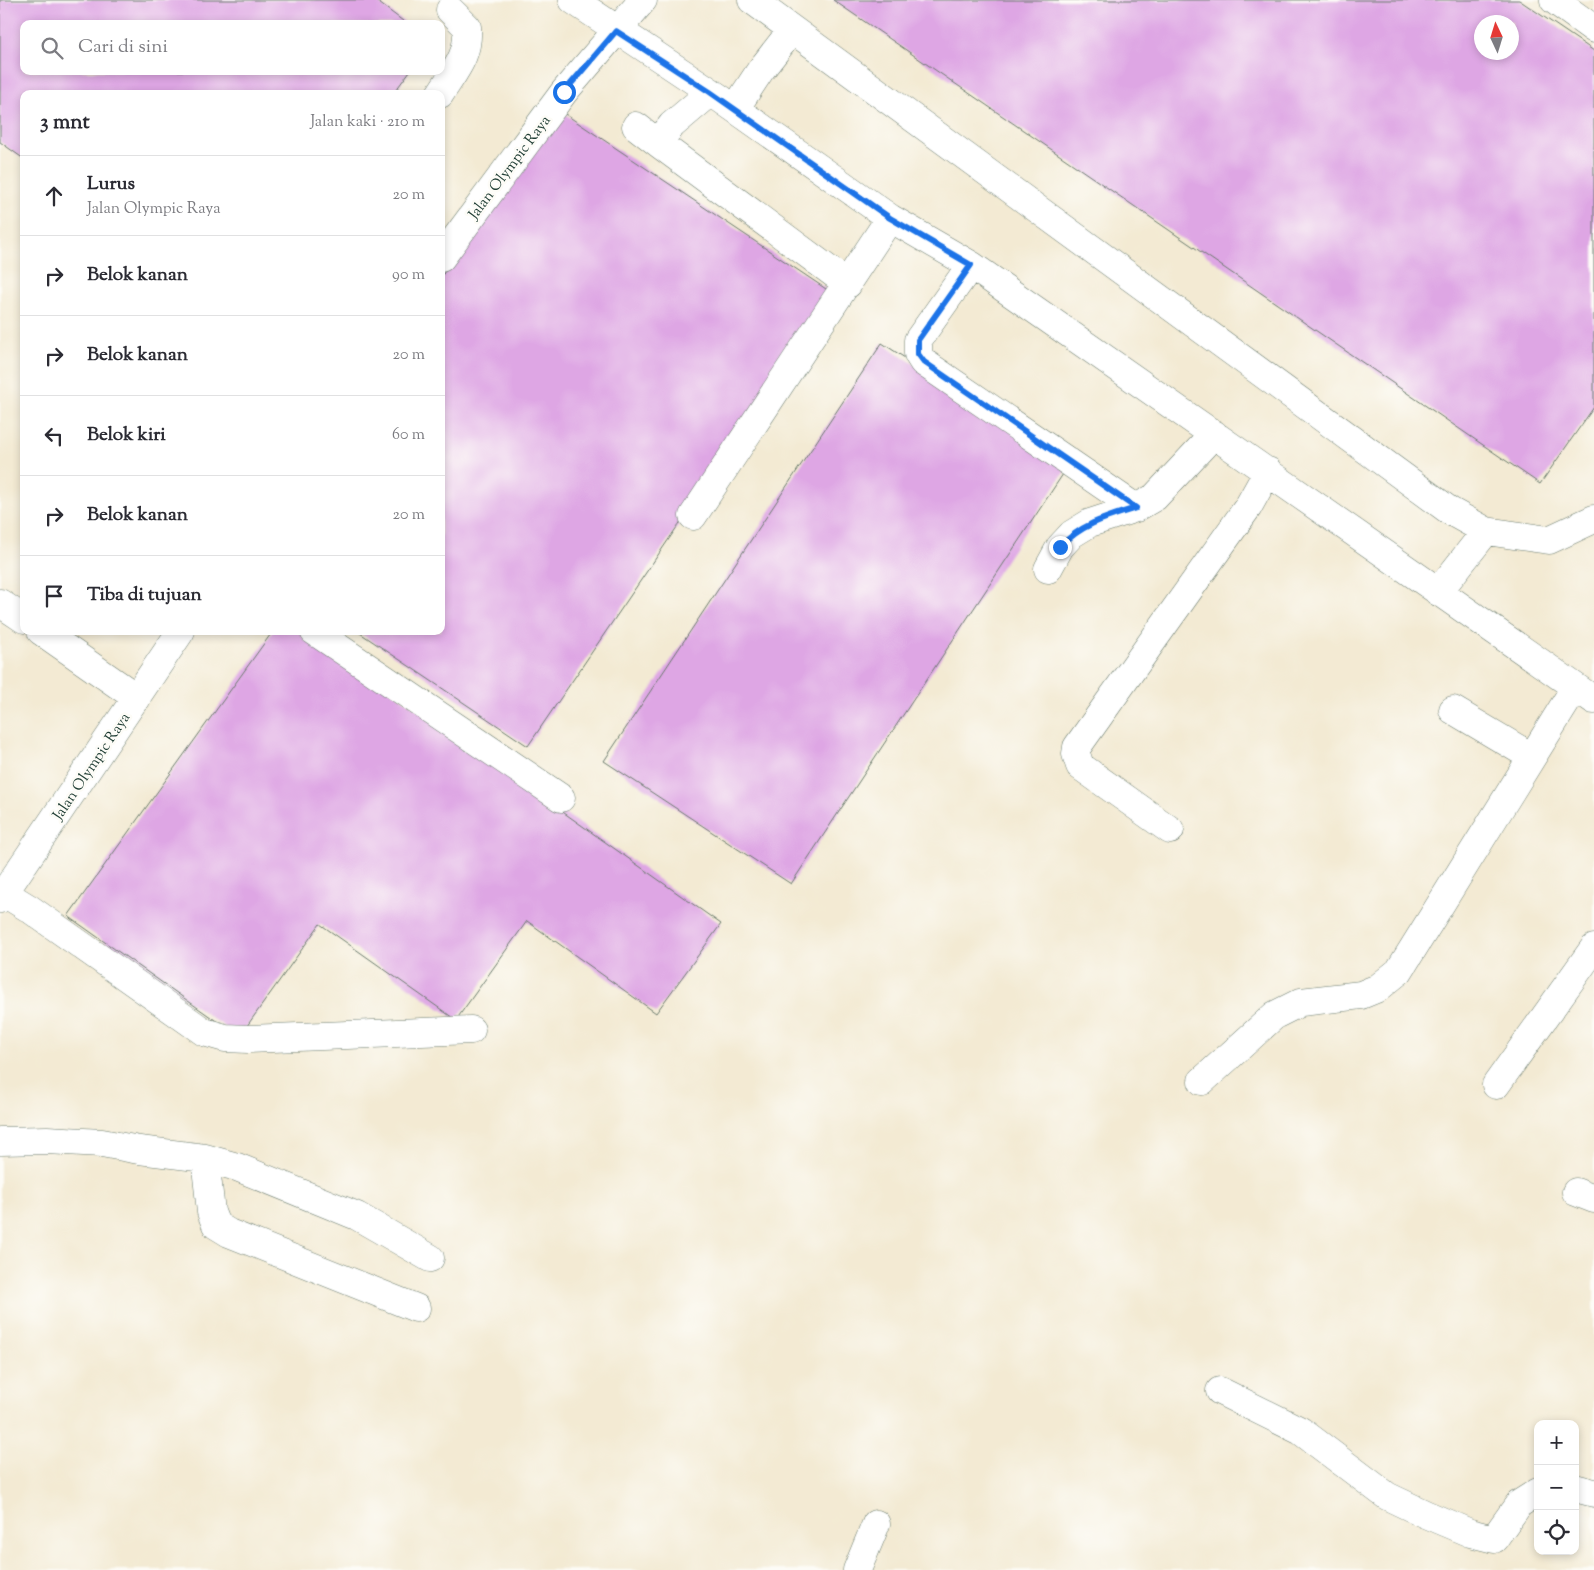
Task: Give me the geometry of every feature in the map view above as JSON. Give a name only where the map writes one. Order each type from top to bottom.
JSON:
[{"type":"street","points":[[572,0],[735,109],[890,218],[971,265],[1584,694],[1532,757],[1399,971],[1378,988],[1361,994],[1301,1002],[1275,1015],[1202,1081]]},
{"type":"street","name":"Jalan Olympic Raya","points":[[445,253],[564,92],[643,0]]},
{"type":"street","points":[[752,0],[1450,511],[1486,531],[1549,540],[1594,519]]},
{"type":"street","points":[[1554,0],[1594,29]]},
{"type":"street","points":[[442,90],[466,50],[468,41],[467,27],[447,3]]},
{"type":"street","points":[[735,109],[760,71],[792,30]]},
{"type":"street","points":[[658,144],[672,125],[710,92]]},
{"type":"street","points":[[636,126],[848,284]]},
{"type":"street","points":[[693,516],[890,218]]},
{"type":"street","points":[[971,265],[918,340],[918,354],[924,362],[1136,508]]},
{"type":"street","points":[[1048,569],[1060,547],[1072,534],[1090,523],[1136,508],[1155,497],[1214,434]]},
{"type":"street","points":[[1170,830],[1080,766],[1076,754],[1077,747],[1248,508],[1268,472]]},
{"type":"street","points":[[1438,592],[1486,531]]},
{"type":"street","points":[[0,603],[20,616]]},
{"type":"street","points":[[47,635],[137,698]]},
{"type":"street","name":"Jalan Olympic Raya","points":[[2,896],[178,635]]},
{"type":"street","points":[[320,635],[561,798]]},
{"type":"street","points":[[1453,710],[1532,757]]},
{"type":"street","points":[[2,896],[30,909],[204,1032],[213,1036],[248,1039],[471,1030]]},
{"type":"street","points":[[1496,1085],[1594,948]]},
{"type":"street","points":[[0,1141],[46,1140],[102,1143],[139,1150],[205,1158],[237,1167],[357,1216],[430,1258]]},
{"type":"street","points":[[205,1158],[211,1212],[216,1225],[235,1235],[416,1308]]},
{"type":"street","points":[[1220,1391],[1301,1431],[1387,1496],[1470,1533],[1494,1539],[1519,1504],[1534,1495]]},
{"type":"street","points":[[1579,1489],[1594,1493]]},
{"type":"street","points":[[857,1570],[876,1524]]},
{"type":"building","points":[[0,0],[375,0],[402,20],[20,20],[20,75],[407,75],[396,90],[20,90],[20,156],[0,142]]},
{"type":"building","points":[[833,0],[1519,0],[1594,51],[1594,407],[1540,484]]},
{"type":"building","points":[[556,108],[835,295],[528,746],[363,635],[445,635],[445,271]]},
{"type":"building","points":[[882,343],[1069,465],[791,884],[604,761]]},
{"type":"building","points":[[270,635],[313,635],[721,924],[656,1013],[527,921],[456,1020],[320,924],[239,1037],[68,916]]},
{"type":"route","points":[[564,92],[616,31],[710,92],[890,218],[971,265],[918,340],[918,354],[924,362],[1136,508],[1090,523],[1072,534],[1060,547]]}]
